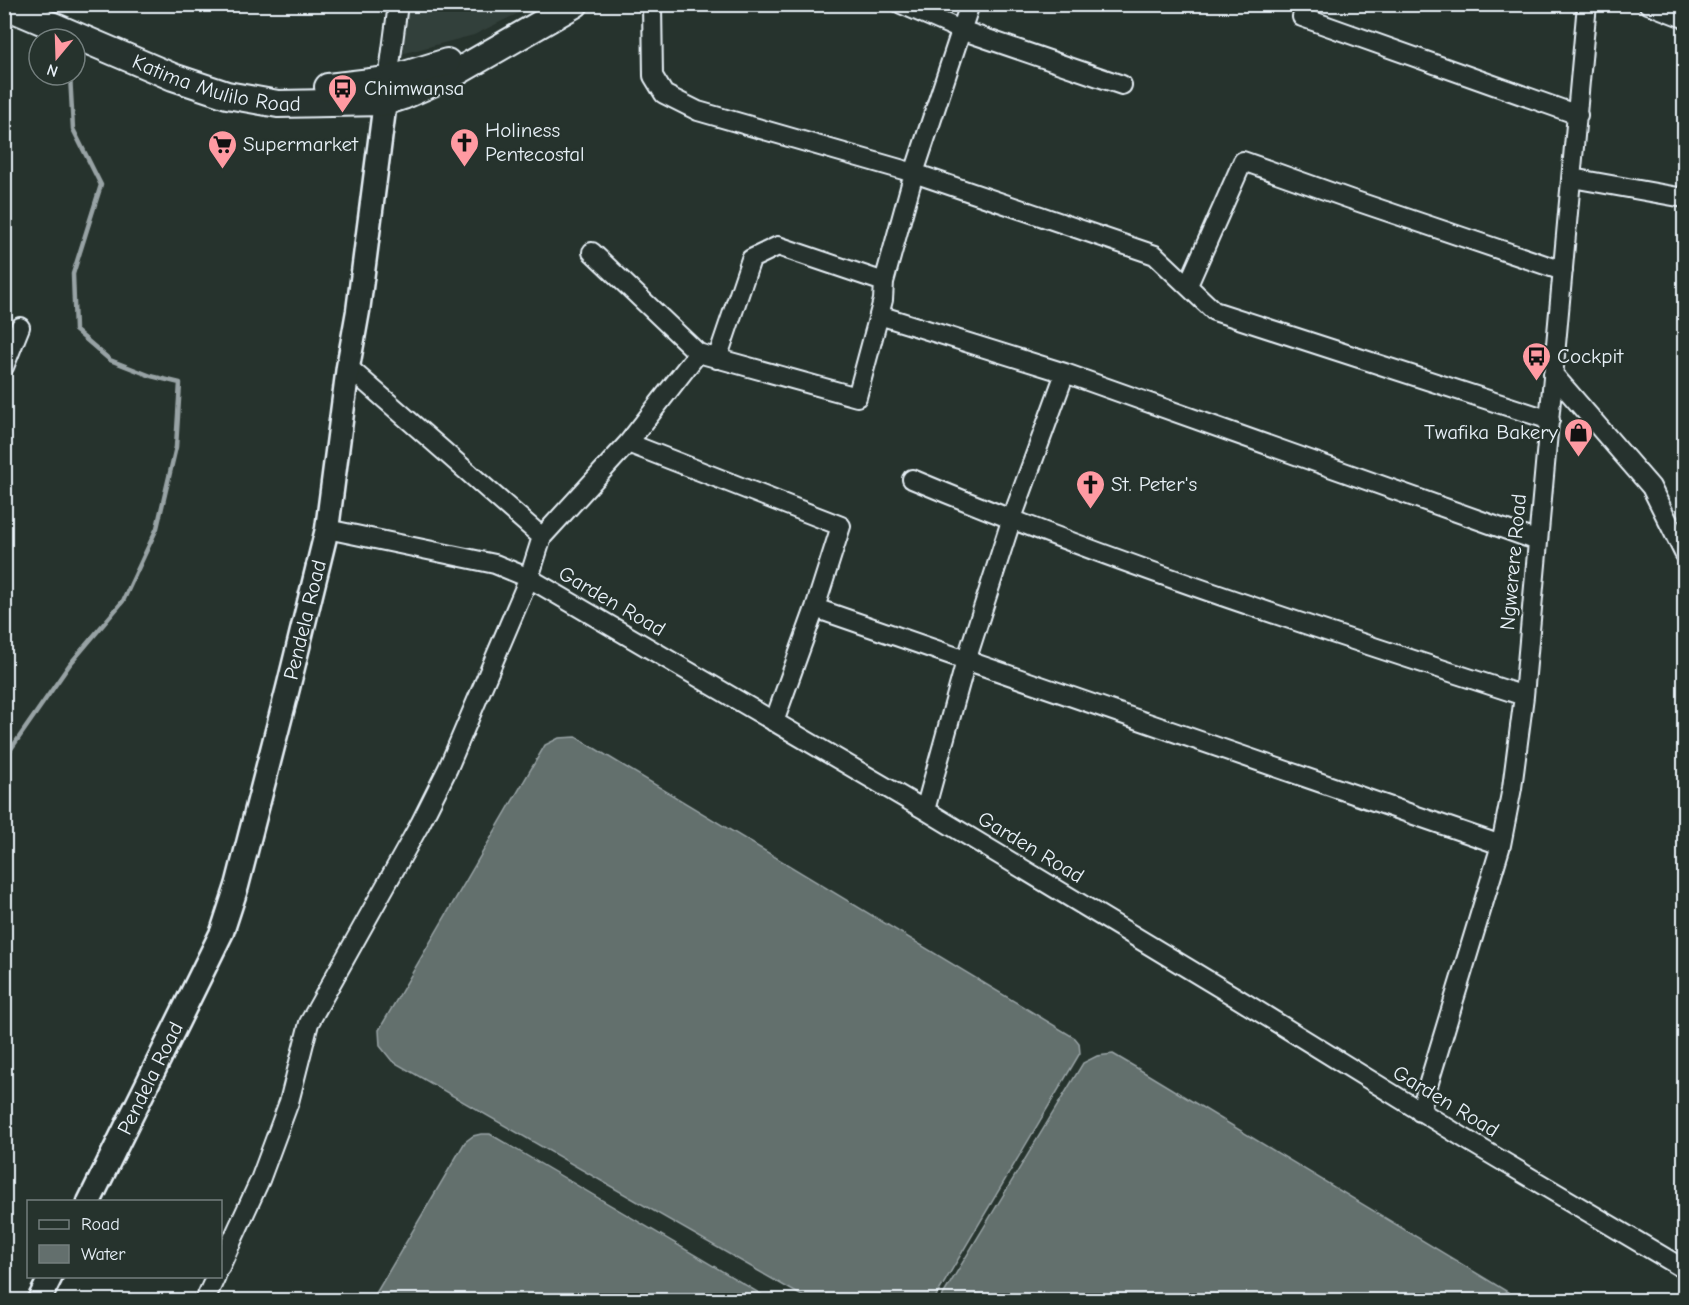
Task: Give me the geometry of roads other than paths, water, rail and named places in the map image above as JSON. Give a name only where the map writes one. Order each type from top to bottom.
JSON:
[{"type":"main road","name":"Katima Mulilo Road","points":[[44,4],[179,62],[231,79],[280,87],[354,85],[387,91]]},
{"type":"main road","name":"Katima Mulilo Road","points":[[4,5],[173,78],[227,94],[278,104],[387,91],[457,72],[575,4]]},
{"type":"street","name":"Pendela Road","points":[[90,1200],[222,932],[237,886],[285,700],[327,529],[398,4]]},
{"type":"street","points":[[652,4],[653,76],[664,94],[698,111],[914,173],[1155,255],[1214,311],[1550,420]]},
{"type":"street","points":[[902,4],[961,30],[1122,86]]},
{"type":"street","points":[[592,252],[698,353],[857,397],[884,300],[884,282],[914,173],[970,4]]},
{"type":"street","name":"Ngwerere Road","points":[[1420,1112],[1501,845],[1512,788],[1524,696],[1587,4]]},
{"type":"street","points":[[1648,4],[1684,18]]},
{"type":"street","points":[[1302,17],[1578,115]]},
{"type":"street","points":[[1188,285],[1243,160],[1563,271]]},
{"type":"street","points":[[1572,178],[1684,198]]},
{"type":"street","points":[[717,358],[751,259],[778,246],[884,282]]},
{"type":"street","points":[[879,315],[1065,373],[1538,541]]},
{"type":"street","points":[[4,367],[20,327]]},
{"type":"street","points":[[222,1263],[260,1180],[285,1113],[309,1023],[420,824],[448,768],[529,578],[542,537],[628,442],[698,353]]},
{"type":"street","points":[[348,367],[542,537]]},
{"type":"street","points":[[925,810],[966,661],[1011,521],[1065,373]]},
{"type":"street","points":[[1553,374],[1651,487],[1684,553]]},
{"type":"street","points":[[628,442],[841,526],[815,608],[774,722]]},
{"type":"street","points":[[912,479],[1011,521],[1211,593],[1524,696]]},
{"type":"street","name":"Garden Road","points":[[327,529],[495,564],[529,578],[925,810],[1237,998],[1420,1112],[1684,1269]]},
{"type":"street","points":[[815,608],[1501,845]]},
{"type":"street","points":[[39,1300],[50,1278]]},
{"type":"street","points":[[205,1300],[215,1278]]},
{"type":"water","points":[[576,737],[1075,1038],[1079,1043],[1080,1053],[934,1300],[809,1300],[392,1061],[380,1046],[379,1030],[545,745],[559,738]]},
{"type":"water","points":[[1113,1054],[1521,1300],[940,1300],[1083,1063],[1097,1056]]},
{"type":"water","points":[[481,1134],[490,1134],[771,1300],[372,1300],[465,1142]]},
{"type":"waterway","points":[[4,759],[70,664],[123,601],[157,528],[176,447],[180,383],[151,376],[110,360],[75,330],[73,274],[101,185],[73,129],[71,87]]},
{"type":"place","name":"Chimwansa","points":[[343,114]]},
{"type":"place","name":"Holiness Pentecostal","points":[[464,168]]},
{"type":"place","name":"Supermarket","points":[[222,170]]},
{"type":"place","name":"Cockpit","points":[[1536,382]]},
{"type":"place","name":"Twafika Bakery","points":[[1579,458]]},
{"type":"place","name":"St. Peter's","points":[[1090,510]]}]
